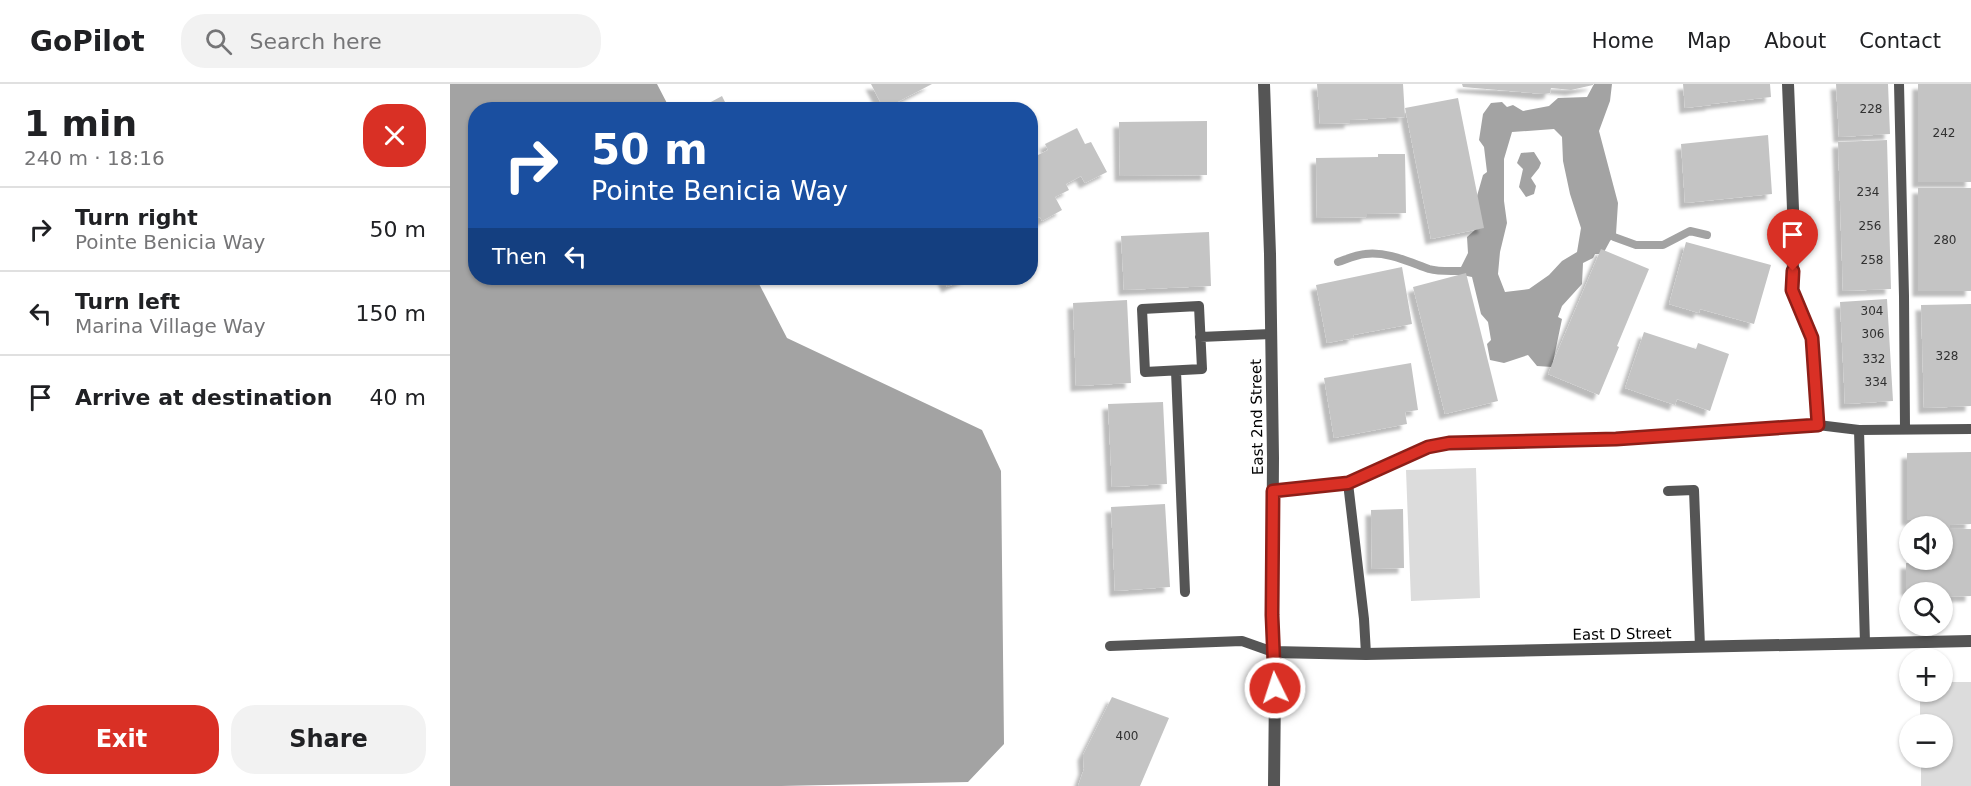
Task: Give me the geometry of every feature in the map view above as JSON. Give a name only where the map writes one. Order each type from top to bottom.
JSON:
[{"type":"street","name":"East 2nd Street","points":[[1264,84],[1271,334],[1274,786]]},
{"type":"street","points":[[1788,84],[1794,234],[1792,290],[1812,338],[1818,425]]},
{"type":"street","name":"East D Street","points":[[1273,652],[1366,654],[1971,640]]},
{"type":"lane","points":[[1899,84],[1905,429]]},
{"type":"lane","points":[[1198,306],[1200,337],[1202,369],[1145,372],[1142,309],[1198,306]]},
{"type":"lane","points":[[1200,337],[1271,334]]},
{"type":"lane","points":[[1176,371],[1185,592]]},
{"type":"lane","points":[[1273,491],[1348,483],[1428,447],[1449,443],[1616,439],[1818,425],[1859,430],[1971,429]]},
{"type":"lane","points":[[1859,430],[1865,643]]},
{"type":"lane","points":[[1348,483],[1366,654]]},
{"type":"lane","points":[[1668,491],[1694,490],[1700,647]]},
{"type":"lane","points":[[1110,646],[1242,641],[1273,652]]},
{"type":"shaded area","points":[[450,84],[657,84],[666,102],[468,102],[468,285],[760,285],[787,338],[982,430],[1001,471],[1004,744],[968,782],[781,786],[450,786]]},
{"type":"shaded area","points":[[1594,84],[1612,84],[1610,101],[1599,131],[1618,203],[1616,234],[1603,254],[1595,254],[1593,258],[1583,263],[1582,284],[1562,306],[1558,317],[1562,319],[1552,367],[1537,366],[1528,355],[1504,363],[1490,360],[1487,344],[1491,340],[1488,322],[1481,314],[1472,277],[1462,275],[1461,267],[1468,253],[1467,237],[1476,229],[1473,210],[1483,175],[1487,172],[1484,147],[1479,140],[1483,114],[1491,103],[1502,102],[1507,107],[1513,105],[1523,111],[1549,106],[1558,98],[1587,97]],"holes":[[[1554,129],[1562,137],[1563,161],[1570,194],[1581,228],[1577,252],[1562,261],[1549,275],[1529,289],[1505,292],[1498,274],[1500,252],[1507,223],[1504,201],[1504,159],[1512,132]]]},
{"type":"shaded area","points":[[1534,152],[1541,163],[1531,178],[1536,186],[1534,194],[1526,197],[1519,187],[1523,169],[1517,163],[1521,153]]},
{"type":"shaded area","points":[[1476,468],[1480,598],[1411,601],[1406,470]]},
{"type":"shaded area","points":[[1953,682],[1971,682],[1971,786],[1921,786],[1921,768],[1953,768],[1953,714],[1920,714],[1920,702],[1953,702]]},
{"type":"building","points":[[871,84],[932,84],[897,102],[880,102]]},
{"type":"building","points":[[1317,84],[1403,84],[1405,117],[1320,124]]},
{"type":"building","points":[[1462,84],[1593,85],[1571,90],[1551,88],[1550,93],[1544,94],[1463,87]]},
{"type":"building","points":[[1683,84],[1770,84],[1771,97],[1685,108]]},
{"type":"building","points":[[1836,84],[1888,84],[1890,134],[1839,137]]},
{"type":"building","points":[[1918,84],[1971,84],[1971,182],[1918,182]]},
{"type":"building","points":[[722,96],[725,102],[711,102]]},
{"type":"building","points":[[1458,98],[1484,228],[1431,239],[1405,108]]},
{"type":"building","points":[[1207,121],[1207,175],[1120,176],[1119,122]]},
{"type":"building","points":[[1077,128],[1085,144],[1091,142],[1107,172],[1085,183],[1081,176],[1066,184],[1069,190],[1055,197],[1062,210],[1042,221],[1040,217],[1038,218],[1038,155],[1048,150],[1045,144]]},
{"type":"building","points":[[1768,135],[1772,194],[1685,203],[1681,144]]},
{"type":"building","points":[[1887,140],[1891,289],[1843,291],[1838,142]]},
{"type":"building","points":[[1378,154],[1405,154],[1406,213],[1367,214],[1367,217],[1317,218],[1316,158],[1378,157]]},
{"type":"building","points":[[1918,188],[1971,188],[1971,291],[1918,291]]},
{"type":"building","points":[[1209,232],[1211,286],[1124,290],[1121,236]]},
{"type":"building","points":[[1686,242],[1771,265],[1754,324],[1700,309],[1699,313],[1669,304]]},
{"type":"building","points":[[1601,249],[1649,269],[1599,395],[1548,374]]},
{"type":"building","points":[[1402,267],[1412,324],[1353,335],[1354,338],[1327,343],[1316,285]]},
{"type":"building","points":[[1466,273],[1498,401],[1445,414],[1413,287]]},
{"type":"building","points":[[1887,299],[1893,401],[1845,404],[1840,302]]},
{"type":"building","points":[[1127,300],[1131,383],[1076,386],[1073,303]]},
{"type":"building","points":[[1971,304],[1971,406],[1924,408],[1921,305]]},
{"type":"building","points":[[1644,332],[1696,349],[1698,343],[1729,354],[1710,411],[1677,399],[1675,405],[1625,388]]},
{"type":"building","points":[[1411,363],[1418,410],[1405,412],[1407,424],[1334,438],[1324,378]]},
{"type":"building","points":[[1163,402],[1167,484],[1112,487],[1108,404]]},
{"type":"building","points":[[1971,452],[1971,524],[1953,525],[1953,516],[1907,516],[1907,453]]},
{"type":"building","points":[[1165,504],[1170,587],[1115,591],[1111,507]]},
{"type":"building","points":[[1403,509],[1404,568],[1372,569],[1371,510]]},
{"type":"building","points":[[1953,529],[1971,529],[1971,596],[1953,597],[1953,582],[1906,582],[1906,570],[1953,570]]},
{"type":"building","points":[[1112,697],[1169,718],[1140,786],[1078,786],[1084,769],[1083,755]]},
{"type":"waterway","points":[[1614,237],[1636,245],[1663,245],[1690,231],[1707,235]]},
{"type":"waterway","points":[[1338,262],[1373,253],[1398,258],[1433,270],[1462,271]]},
{"type":"route","points":[[1275,688],[1272,615],[1273,491],[1348,483],[1428,447],[1449,443],[1616,439],[1818,425],[1812,338],[1792,290],[1793,271]]}]
